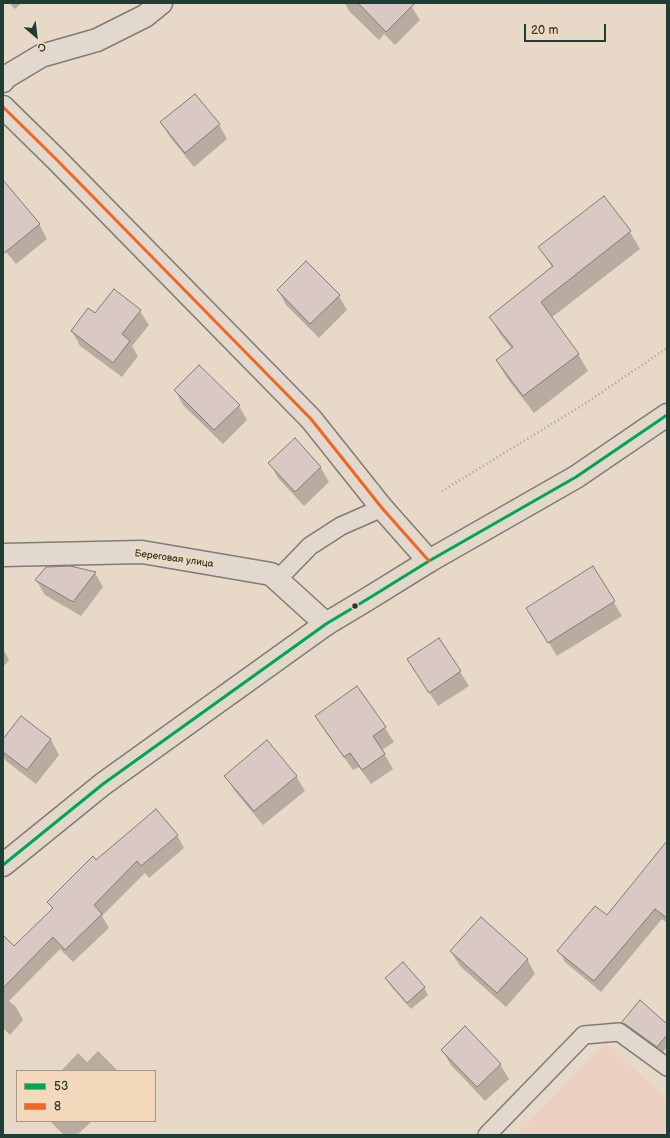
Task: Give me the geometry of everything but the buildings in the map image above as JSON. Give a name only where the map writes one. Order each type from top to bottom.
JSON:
[{"type":"main road","points":[[3,865],[103,784],[326,624],[429,561],[576,477],[665,419]]},
{"type":"street","points":[[3,82],[6,77],[41,56],[97,40],[145,16],[161,3]]},
{"type":"street","points":[[3,108],[55,158],[311,419],[382,508],[429,561]]},
{"type":"street","name":"Береговая улица","points":[[3,556],[142,552],[271,574],[326,624]]},
{"type":"lane","points":[[278,579],[310,546],[341,526],[382,508]]},
{"type":"lane","points":[[487,1135],[584,1035],[619,1032],[667,1068]]},
{"type":"path","points":[[442,491],[586,403],[667,348]]},
{"type":"shaded area","points":[[606,1043],[667,1100],[667,1124],[662,1135],[517,1135]]},
{"type":"transit line","name":"8","points":[[3,107],[311,419],[382,508],[429,561]]},
{"type":"transit line","name":"53","points":[[3,865],[103,784],[326,624],[429,561],[576,477],[667,415]]}]
